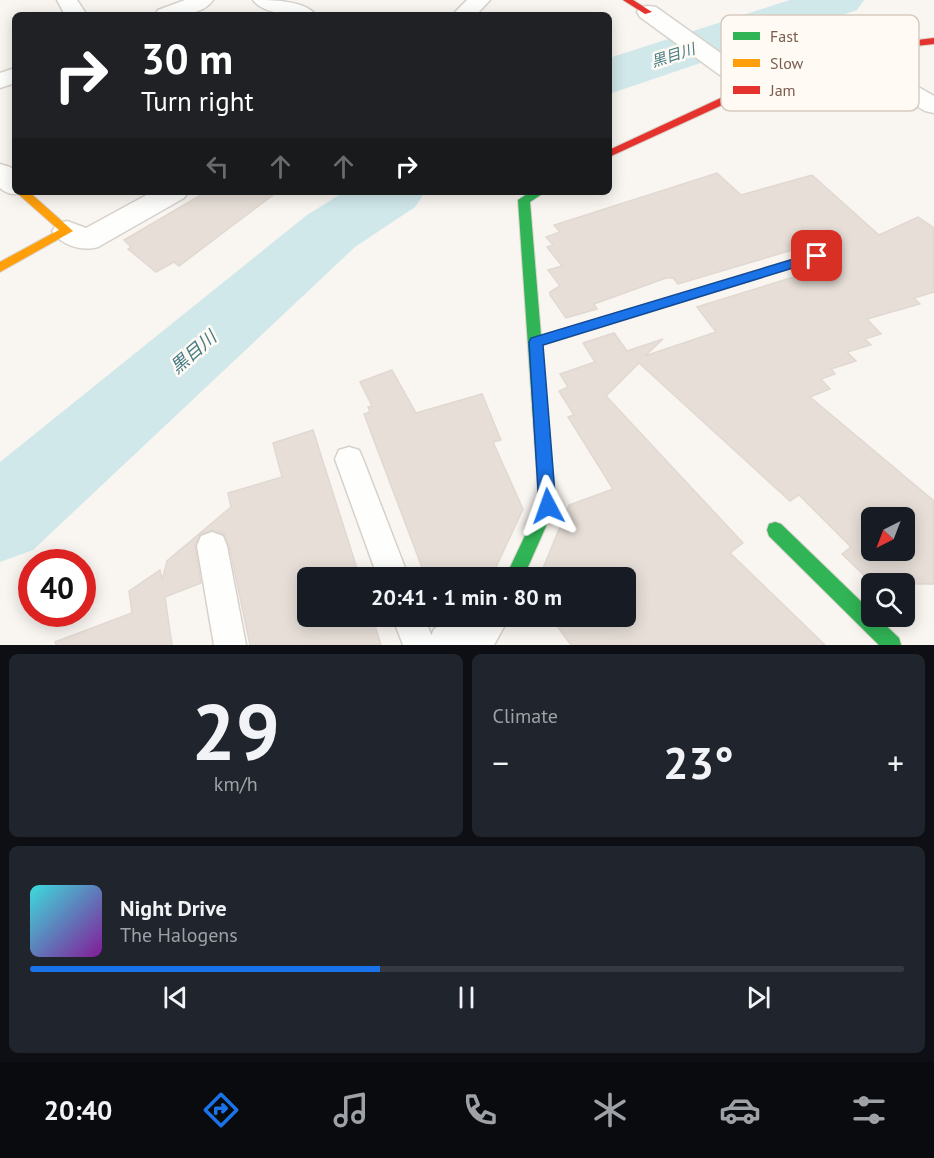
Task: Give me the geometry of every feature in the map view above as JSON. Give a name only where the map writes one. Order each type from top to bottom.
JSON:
[{"type":"street","points":[[173,12],[203,0]]},
{"type":"street","points":[[263,0],[297,12]]},
{"type":"street","points":[[466,12],[480,0]]},
{"type":"street","points":[[627,0],[721,65]]},
{"type":"street","points":[[919,43],[934,41]]},
{"type":"street","points":[[919,97],[934,106]]},
{"type":"street","points":[[612,153],[721,102]]},
{"type":"street","points":[[0,173],[12,183]]},
{"type":"street","points":[[25,195],[67,231],[87,240],[169,195]]},
{"type":"street","points":[[519,567],[548,506],[524,200],[533,195]]},
{"type":"street","points":[[0,268],[67,231]]},
{"type":"street","points":[[536,342],[817,256]]},
{"type":"street","points":[[774,530],[892,645]]},
{"type":"street","points":[[450,645],[480,627]]},
{"type":"lane","points":[[349,459],[390,567]]},
{"type":"lane","points":[[212,546],[230,645]]},
{"type":"lane","points":[[412,627],[419,645]]},
{"type":"building","points":[[717,173],[741,195],[812,175],[879,235],[918,217],[934,228],[934,292],[914,298],[920,304],[867,319],[881,334],[865,339],[871,345],[847,352],[856,361],[831,369],[835,374],[821,379],[830,389],[810,397],[934,501],[934,584],[915,584],[915,573],[862,573],[842,554],[851,547],[799,495],[790,501],[639,363],[606,396],[743,543],[730,553],[825,645],[571,645],[558,627],[636,627],[636,567],[544,567],[569,505],[613,489],[568,417],[574,415],[559,391],[568,387],[560,374],[595,362],[583,343],[614,333],[627,351],[663,339],[645,356],[716,332],[697,307],[829,266],[834,255],[829,246],[816,243],[678,284],[673,278],[666,278],[594,304],[597,309],[566,318],[550,295],[550,292],[560,286],[548,270],[562,266],[547,247],[553,245],[546,237],[560,232],[554,225]]},
{"type":"building","points":[[201,195],[273,195],[179,266],[174,262],[156,272],[128,249],[131,247],[124,240]]},
{"type":"building","points":[[392,370],[416,413],[482,394],[501,440],[493,442],[523,509],[496,567],[422,567],[364,414],[370,412],[368,407],[372,406],[360,382]]},
{"type":"building","points":[[313,430],[357,567],[297,567],[297,627],[375,627],[381,645],[250,645],[229,545],[224,534],[213,530],[200,534],[195,545],[201,583],[165,597],[172,645],[56,645],[55,642],[132,613],[129,591],[160,570],[162,580],[167,561],[231,507],[228,493],[282,477],[273,443]]},
{"type":"waterway","name":"黒目川","points":[[793,15],[840,0]]},
{"type":"waterway","name":"黒目川","points":[[612,76],[721,38]]},
{"type":"waterway","name":"黒目川","points":[[0,519],[331,231],[387,195]]},
{"type":"traffic: fast","points":[[519,567],[547,506],[524,200],[533,195]]},
{"type":"traffic: fast","points":[[775,530],[892,645]]},
{"type":"traffic: slow","points":[[0,268],[67,231],[25,195]]},
{"type":"traffic: slow","points":[[536,342],[817,256]]},
{"type":"traffic: jam","points":[[627,0],[648,12]]},
{"type":"traffic: jam","points":[[919,43],[934,41]]},
{"type":"traffic: jam","points":[[612,153],[721,102]]},
{"type":"route","points":[[548,506],[536,342],[817,256]]}]
